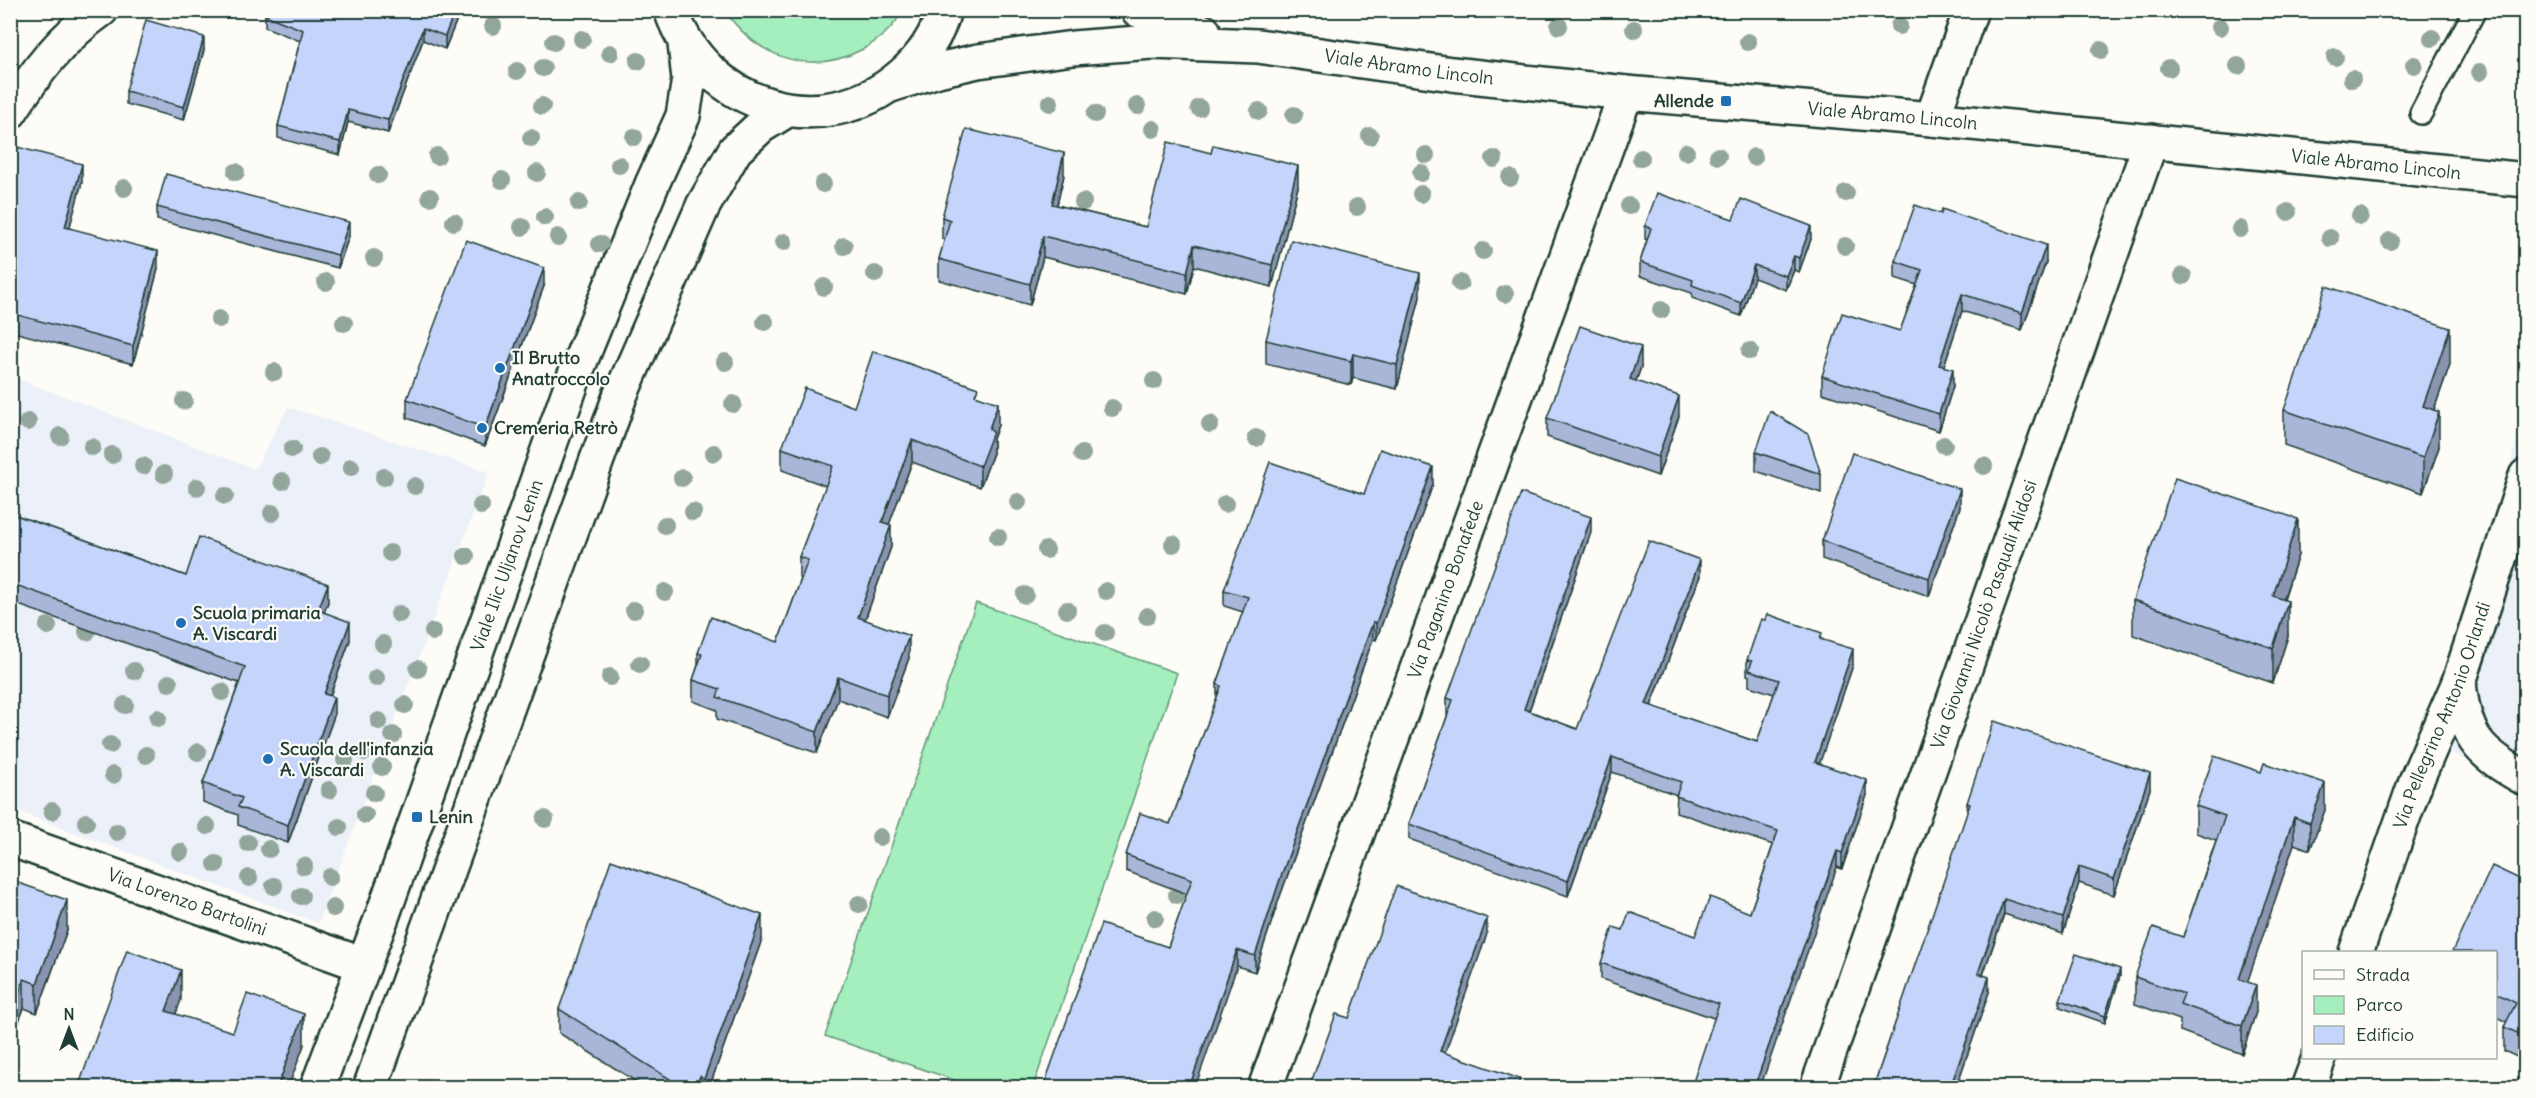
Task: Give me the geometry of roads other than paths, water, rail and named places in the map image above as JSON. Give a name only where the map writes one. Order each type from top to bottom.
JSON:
[{"type":"street","points":[[10,112],[55,50],[84,22],[101,10]]},
{"type":"street","points":[[671,10],[685,44],[726,86],[762,104],[787,110],[826,111],[849,106],[891,85],[913,66],[930,44],[944,10]]},
{"type":"street","name":"Viale Abramo Lincoln","points":[[1138,10],[1180,25],[1258,46]]},
{"type":"street","points":[[1932,119],[1971,10]]},
{"type":"street","name":"Viale Abramo Lincoln","points":[[891,85],[938,70],[1073,48],[1152,42],[1258,46],[1452,74],[1626,93],[1932,119],[2526,180]]},
{"type":"street","name":"Viale Ilic Uljanov Lenin","points":[[317,1088],[364,965],[574,377],[653,182],[683,116],[689,79],[685,44]]},
{"type":"street","name":"Via Paganino Bonafede","points":[[1264,1088],[1626,93]]},
{"type":"street","points":[[370,1088],[620,396],[704,206],[735,150],[760,126],[787,110]]},
{"type":"street","name":"Via Giovanni Nicolò Pasquali Alidosi","points":[[1817,1088],[2151,141]]},
{"type":"street","name":"Via Pellegrino Antonio Orlandi","points":[[2356,951],[2416,781],[2459,682],[2526,476]]},
{"type":"street","points":[[2459,682],[2462,709],[2470,733],[2487,753],[2526,779]]},
{"type":"street","name":"Via Lorenzo Bartolini","points":[[10,839],[364,965]]},
{"type":"street","points":[[2308,1088],[2319,1059]]},
{"type":"lane","points":[[2421,113],[2475,10]]},
{"type":"place","name":"Allende","points":[[1726,101]]},
{"type":"place","name":"Il Brutto Anatroccolo","points":[[500,368]]},
{"type":"place","name":"Cremeria Retrò","points":[[482,428]]},
{"type":"place","name":"Scuola primaria A. Viscardi","points":[[181,623]]},
{"type":"place","name":"Scuola dell'infanzia A. Viscardi","points":[[268,759]]},
{"type":"place","name":"Lenin","points":[[417,817]]}]
